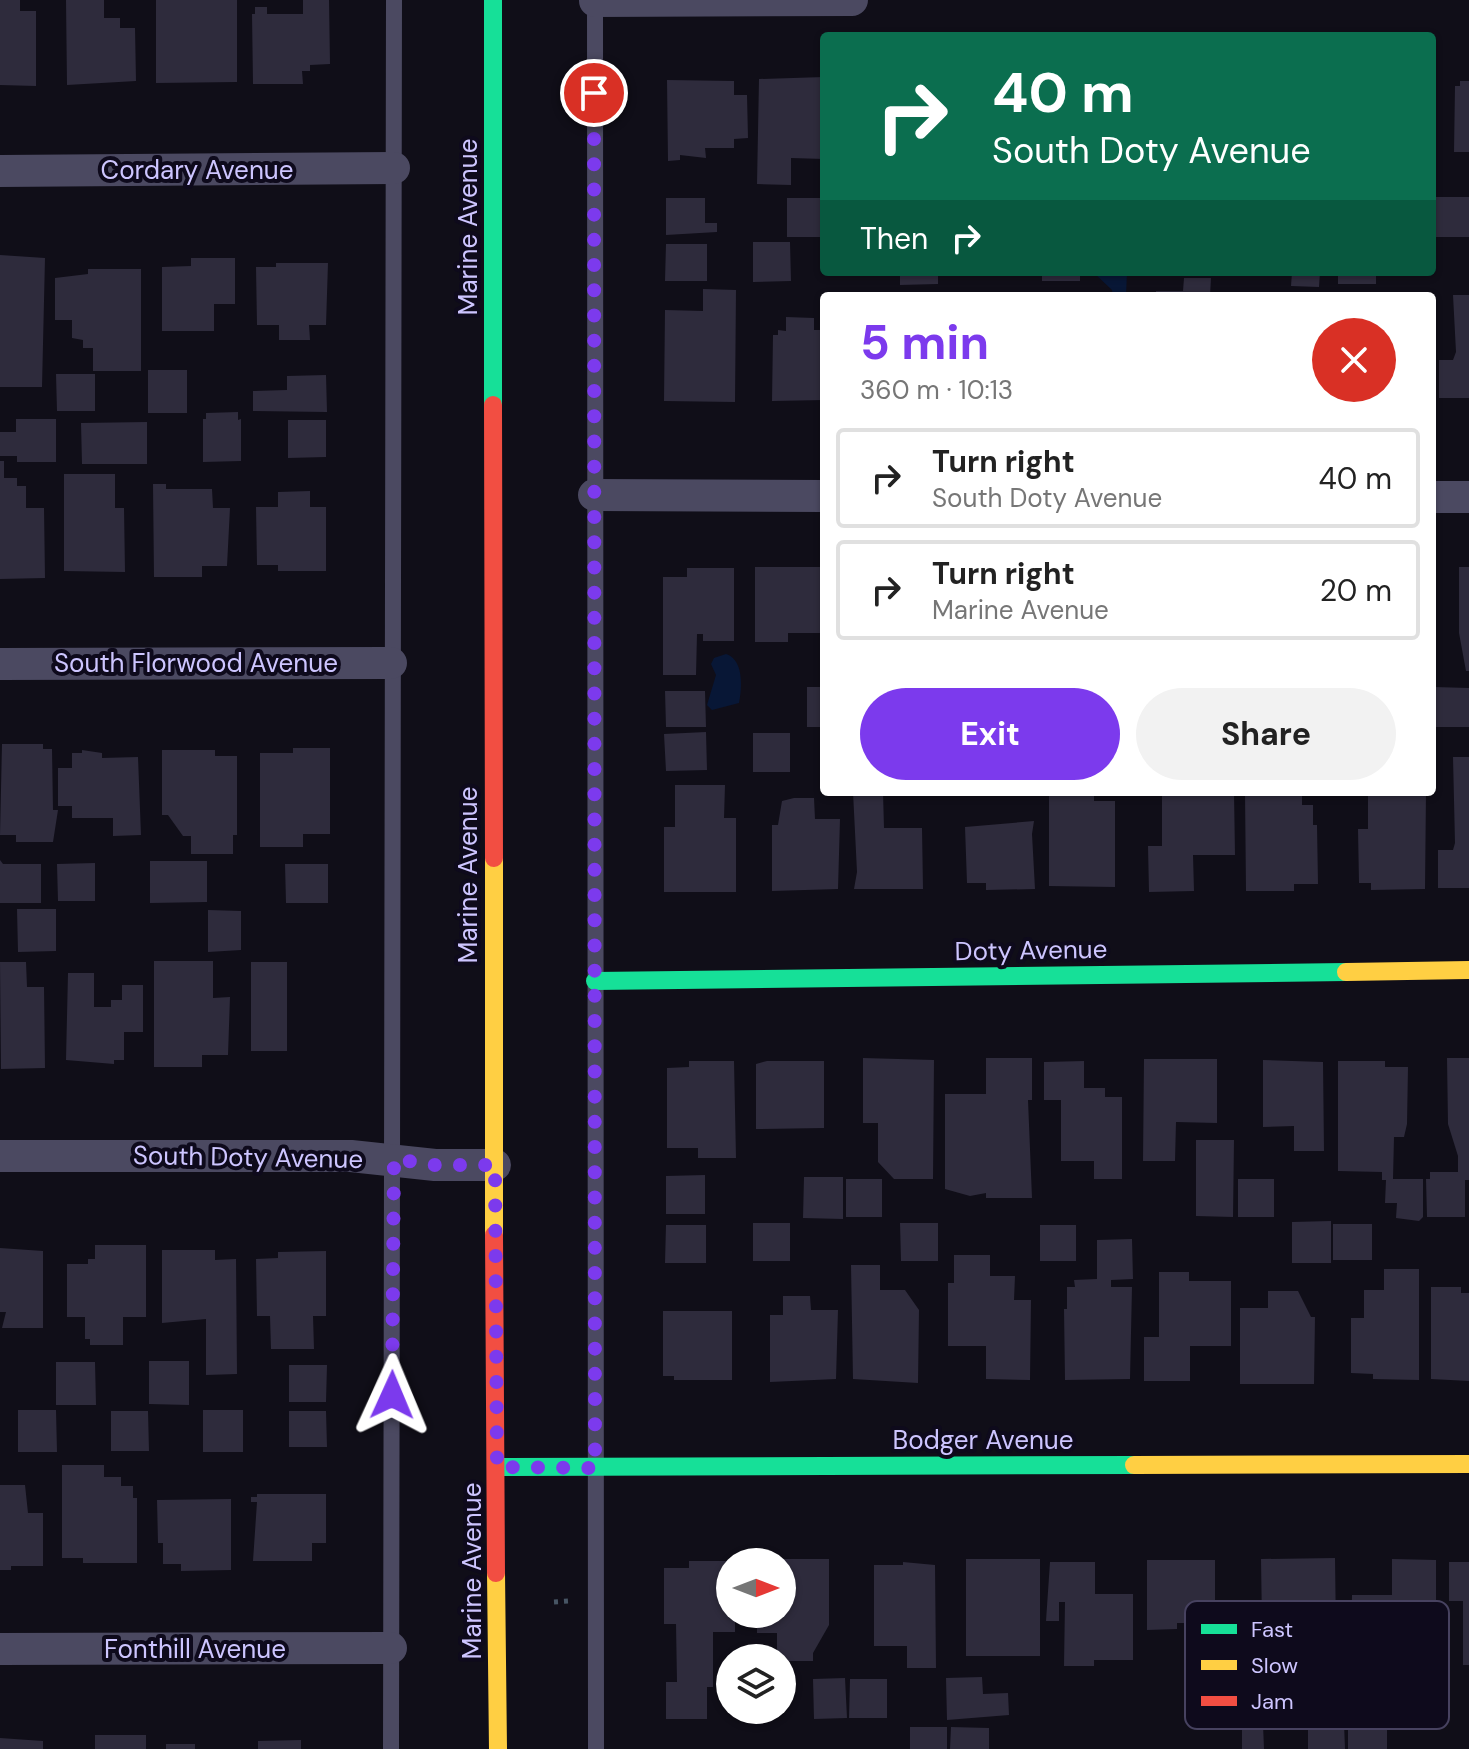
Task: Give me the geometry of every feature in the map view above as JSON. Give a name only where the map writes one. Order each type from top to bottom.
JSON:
[{"type":"street","name":"Marine Avenue","points":[[493,0],[498,1749]]},
{"type":"street","points":[[595,0],[852,0]]},
{"type":"street","name":"Cordary Avenue","points":[[0,171],[394,168]]},
{"type":"street","points":[[594,495],[820,496]]},
{"type":"street","points":[[1436,497],[1469,497]]},
{"type":"street","name":"South Florwood Avenue","points":[[0,664],[391,663]]},
{"type":"street","name":"Doty Avenue","points":[[595,981],[1469,970]]},
{"type":"street","name":"South Doty Avenue","points":[[0,1156],[351,1156],[435,1165],[495,1165]]},
{"type":"street","name":"Bodger Avenue","points":[[497,1467],[1469,1464]]},
{"type":"street","name":"Fonthill Avenue","points":[[0,1649],[391,1648]]},
{"type":"lane","points":[[391,1749],[394,0]]},
{"type":"lane","points":[[595,0],[596,1749]]},
{"type":"water","points":[[1097,276],[1127,276],[1126,292],[1112,290]]},
{"type":"water","points":[[726,654],[739,668],[739,703],[712,710],[707,705],[716,675],[711,664],[714,658]]},
{"type":"building","points":[[0,0],[20,0],[20,11],[36,11],[36,86],[0,85]]},
{"type":"building","points":[[66,0],[104,0],[104,18],[120,18],[120,28],[135,28],[136,81],[67,85]]},
{"type":"building","points":[[156,0],[237,0],[237,82],[156,83]]},
{"type":"building","points":[[303,0],[329,0],[330,64],[310,65],[310,71],[302,71],[303,84],[253,84],[252,14],[255,14],[255,7],[267,7],[267,14],[303,14]]},
{"type":"building","points":[[820,77],[820,159],[791,158],[791,185],[757,184],[759,79]]},
{"type":"building","points":[[667,80],[734,81],[734,95],[747,95],[748,138],[734,139],[734,148],[705,148],[706,158],[680,155],[680,160],[668,161]]},
{"type":"building","points":[[1460,81],[1469,81],[1469,152],[1454,152],[1455,86],[1460,86]]},
{"type":"building","points":[[1436,197],[1469,197],[1469,237],[1436,237]]},
{"type":"building","points":[[666,198],[705,198],[705,223],[717,223],[717,232],[666,235]]},
{"type":"building","points":[[787,198],[820,198],[820,237],[787,237]]},
{"type":"building","points":[[753,242],[790,242],[791,281],[753,282]]},
{"type":"building","points":[[666,244],[707,244],[707,281],[665,281]]},
{"type":"building","points":[[0,255],[45,258],[42,387],[0,387]]},
{"type":"building","points":[[191,258],[235,258],[235,304],[214,304],[214,331],[162,331],[162,267],[191,266]]},
{"type":"building","points":[[276,263],[328,263],[326,325],[309,325],[310,340],[279,340],[279,325],[257,325],[256,267],[276,267]]},
{"type":"building","points":[[88,269],[141,269],[141,371],[93,371],[93,348],[83,348],[83,340],[72,338],[72,320],[55,320],[55,278],[88,274]]},
{"type":"building","points":[[900,276],[938,276],[938,284],[900,285]]},
{"type":"building","points":[[1042,276],[1080,276],[1080,281],[1042,281]]},
{"type":"building","points":[[1292,276],[1320,276],[1319,287],[1291,286]]},
{"type":"building","points":[[1338,276],[1376,276],[1376,284],[1338,284]]},
{"type":"building","points":[[1184,278],[1211,278],[1210,292],[1156,292],[1183,291]]},
{"type":"building","points":[[703,289],[736,290],[735,402],[664,401],[665,310],[703,311]]},
{"type":"building","points":[[1453,295],[1469,295],[1469,398],[1439,398],[1439,360],[1453,360],[1456,352]]},
{"type":"building","points":[[786,317],[814,318],[814,330],[820,330],[820,400],[772,401],[773,335],[778,335],[778,330],[786,331]]},
{"type":"building","points":[[148,370],[187,370],[187,413],[148,413]]},
{"type":"building","points":[[56,374],[95,374],[95,411],[57,411]]},
{"type":"building","points":[[326,375],[327,412],[253,411],[253,391],[287,390],[287,376]]},
{"type":"building","points":[[238,412],[238,420],[241,419],[241,461],[203,462],[203,419],[206,419],[206,413]]},
{"type":"building","points":[[16,419],[56,419],[56,462],[17,462],[17,456],[0,456],[0,432],[16,432]]},
{"type":"building","points":[[288,420],[326,420],[326,457],[288,458]]},
{"type":"building","points":[[147,422],[147,464],[82,464],[81,423]]},
{"type":"building","points":[[0,461],[4,461],[4,478],[17,478],[17,486],[26,486],[26,508],[44,508],[45,578],[0,579]]},
{"type":"building","points":[[64,474],[115,474],[115,508],[124,508],[125,572],[64,571]]},
{"type":"building","points":[[153,484],[166,484],[166,489],[212,489],[213,508],[230,508],[227,566],[202,566],[202,577],[154,577]]},
{"type":"building","points":[[310,491],[310,507],[326,507],[326,571],[278,571],[278,565],[257,565],[256,507],[278,507],[278,492]]},
{"type":"building","points":[[755,567],[820,567],[820,633],[788,633],[788,642],[755,642]]},
{"type":"building","points":[[1459,567],[1469,567],[1469,671],[1466,671],[1459,633]]},
{"type":"building","points":[[687,568],[734,568],[734,641],[703,641],[703,634],[697,634],[696,675],[663,675],[663,577],[687,577]]},
{"type":"building","points":[[807,687],[820,687],[820,727],[807,727]]},
{"type":"building","points":[[1436,687],[1469,688],[1469,727],[1436,727]]},
{"type":"building","points":[[665,691],[705,691],[706,727],[666,727]]},
{"type":"building","points":[[706,732],[707,770],[666,771],[664,734]]},
{"type":"building","points":[[753,733],[790,733],[790,772],[753,772]]},
{"type":"building","points":[[2,744],[43,744],[43,749],[52,749],[53,810],[58,810],[53,842],[16,842],[16,835],[0,835]]},
{"type":"building","points":[[293,748],[330,748],[330,834],[303,834],[303,847],[260,847],[260,753],[293,753]]},
{"type":"building","points":[[82,750],[102,753],[102,758],[138,757],[141,835],[113,836],[113,818],[72,818],[72,806],[58,806],[58,768],[72,768],[72,753],[82,753]]},
{"type":"building","points":[[162,750],[215,750],[215,756],[237,756],[237,835],[233,835],[233,854],[191,854],[191,836],[183,836],[168,815],[162,815]]},
{"type":"building","points":[[1453,757],[1469,757],[1469,888],[1438,888],[1438,850],[1453,850],[1455,843]]},
{"type":"building","points":[[675,785],[725,785],[724,818],[736,818],[736,892],[664,892],[664,827],[675,827]]},
{"type":"building","points":[[853,796],[883,796],[884,828],[922,828],[923,889],[854,889],[857,872]]},
{"type":"building","points":[[1049,796],[1094,796],[1094,801],[1115,801],[1115,887],[1049,886]]},
{"type":"building","points":[[1162,796],[1234,796],[1235,855],[1193,855],[1194,891],[1149,892],[1148,846],[1162,846]]},
{"type":"building","points":[[1245,796],[1302,796],[1302,805],[1313,805],[1313,825],[1317,825],[1318,884],[1294,884],[1294,891],[1246,891]]},
{"type":"building","points":[[1368,796],[1426,796],[1425,889],[1371,890],[1371,883],[1359,883],[1358,829],[1368,829]]},
{"type":"building","points":[[814,798],[815,819],[840,819],[838,889],[772,891],[772,825],[778,825],[782,801]]},
{"type":"building","points":[[1034,821],[1035,889],[986,890],[986,883],[967,883],[965,827]]},
{"type":"building","points":[[0,860],[3,864],[41,864],[41,903],[0,903]]},
{"type":"building","points":[[150,861],[207,861],[207,902],[150,903]]},
{"type":"building","points":[[95,863],[95,901],[58,901],[57,864]]},
{"type":"building","points":[[285,864],[328,864],[328,903],[286,903]]},
{"type":"building","points":[[17,909],[56,909],[56,951],[18,952]]},
{"type":"building","points":[[208,910],[241,911],[241,950],[208,952]]},
{"type":"building","points":[[154,961],[213,961],[213,998],[230,997],[228,1055],[202,1055],[202,1067],[154,1067]]},
{"type":"building","points":[[0,962],[26,962],[27,987],[44,987],[45,1068],[1,1069]]},
{"type":"building","points":[[251,962],[287,962],[287,1051],[251,1051]]},
{"type":"building","points":[[68,973],[94,973],[94,1007],[111,1007],[111,1000],[122,1000],[122,985],[143,985],[143,1032],[124,1032],[124,1060],[114,1060],[114,1064],[66,1060]]},
{"type":"building","points":[[863,1058],[934,1060],[933,1179],[894,1179],[878,1162],[878,1123],[863,1123]]},
{"type":"building","points":[[986,1058],[1032,1058],[1032,1100],[1028,1100],[1032,1198],[986,1198],[986,1193],[970,1196],[945,1189],[945,1094],[986,1094]]},
{"type":"building","points":[[1447,1058],[1469,1058],[1469,1180],[1465,1180],[1465,1217],[1427,1217],[1426,1179],[1430,1179],[1430,1172],[1458,1172],[1458,1156],[1448,1124]]},
{"type":"building","points":[[1144,1059],[1217,1059],[1217,1123],[1176,1122],[1175,1161],[1143,1161]]},
{"type":"building","points":[[1263,1060],[1323,1062],[1324,1151],[1294,1151],[1294,1126],[1263,1127]]},
{"type":"building","points":[[689,1061],[734,1061],[736,1158],[698,1158],[698,1148],[667,1148],[667,1068],[689,1067]]},
{"type":"building","points":[[767,1061],[824,1061],[824,1128],[756,1129],[756,1064]]},
{"type":"building","points":[[1084,1061],[1084,1088],[1105,1088],[1105,1097],[1122,1097],[1122,1179],[1094,1179],[1094,1161],[1061,1161],[1061,1100],[1044,1100],[1044,1062]]},
{"type":"building","points":[[1338,1061],[1385,1061],[1385,1067],[1408,1067],[1407,1124],[1404,1137],[1394,1137],[1393,1179],[1423,1179],[1423,1217],[1419,1221],[1396,1218],[1397,1203],[1385,1203],[1386,1180],[1382,1180],[1382,1172],[1338,1171]]},
{"type":"building","points":[[1196,1140],[1234,1140],[1233,1217],[1196,1216]]},
{"type":"building","points":[[705,1175],[705,1214],[666,1214],[666,1176]]},
{"type":"building","points":[[804,1177],[843,1177],[843,1219],[803,1218]]},
{"type":"building","points":[[846,1179],[882,1179],[882,1217],[846,1217]]},
{"type":"building","points":[[1238,1179],[1274,1179],[1274,1217],[1238,1217]]},
{"type":"building","points":[[1331,1221],[1331,1263],[1292,1263],[1292,1222]]},
{"type":"building","points":[[753,1223],[790,1223],[790,1261],[753,1261]]},
{"type":"building","points":[[900,1223],[938,1223],[938,1261],[901,1261]]},
{"type":"building","points":[[1333,1224],[1372,1224],[1372,1260],[1333,1260]]},
{"type":"building","points":[[666,1225],[706,1225],[706,1263],[665,1263]]},
{"type":"building","points":[[1040,1225],[1076,1225],[1076,1261],[1040,1261]]},
{"type":"building","points":[[1132,1239],[1133,1279],[1111,1280],[1111,1287],[1132,1287],[1130,1379],[1065,1380],[1064,1309],[1067,1309],[1067,1287],[1075,1287],[1074,1280],[1097,1279],[1097,1240]]},
{"type":"building","points":[[95,1245],[146,1245],[146,1317],[123,1317],[123,1345],[90,1345],[90,1339],[85,1339],[85,1317],[67,1317],[67,1264],[88,1264],[88,1259],[95,1259]]},
{"type":"building","points":[[0,1248],[43,1251],[43,1328],[2,1328],[6,1312],[0,1312]]},
{"type":"building","points":[[162,1250],[215,1250],[215,1260],[236,1259],[237,1374],[206,1375],[206,1319],[162,1323]]},
{"type":"building","points":[[326,1251],[326,1316],[313,1316],[314,1349],[271,1349],[270,1316],[257,1316],[256,1259],[278,1258],[278,1252]]},
{"type":"building","points":[[954,1255],[990,1255],[990,1276],[1015,1276],[1014,1300],[1031,1300],[1030,1380],[986,1379],[986,1346],[948,1346],[948,1283],[954,1283]]},
{"type":"building","points":[[851,1265],[880,1265],[880,1290],[905,1290],[919,1310],[918,1383],[853,1379]]},
{"type":"building","points":[[1384,1269],[1419,1269],[1419,1380],[1373,1379],[1373,1374],[1351,1373],[1351,1318],[1364,1318],[1364,1290],[1384,1290]]},
{"type":"building","points":[[1159,1272],[1189,1272],[1189,1281],[1231,1281],[1231,1346],[1190,1346],[1190,1381],[1144,1381],[1144,1337],[1159,1337]]},
{"type":"building","points":[[1431,1287],[1461,1287],[1461,1293],[1469,1293],[1469,1381],[1431,1379]]},
{"type":"building","points":[[1268,1291],[1298,1291],[1311,1317],[1315,1317],[1314,1384],[1240,1384],[1240,1308],[1268,1308]]},
{"type":"building","points":[[783,1296],[810,1296],[811,1310],[838,1310],[836,1379],[770,1382],[770,1315],[783,1315]]},
{"type":"building","points":[[663,1311],[732,1311],[732,1380],[674,1380],[674,1376],[663,1376]]},
{"type":"building","points":[[149,1361],[189,1361],[189,1405],[149,1404]]},
{"type":"building","points":[[56,1362],[95,1362],[96,1405],[56,1405]]},
{"type":"building","points":[[289,1365],[327,1365],[326,1402],[289,1402]]},
{"type":"building","points":[[18,1410],[56,1410],[57,1452],[18,1452]]},
{"type":"building","points":[[203,1410],[243,1410],[243,1452],[203,1452]]},
{"type":"building","points":[[111,1411],[148,1411],[149,1451],[111,1451]]},
{"type":"building","points":[[289,1411],[326,1411],[327,1447],[289,1447]]},
{"type":"building","points":[[62,1465],[104,1465],[104,1477],[121,1477],[121,1486],[133,1486],[133,1498],[137,1498],[137,1563],[83,1563],[83,1558],[62,1558]]},
{"type":"building","points":[[0,1485],[25,1485],[28,1513],[43,1513],[43,1566],[11,1566],[11,1570],[0,1570]]},
{"type":"building","points":[[257,1494],[326,1494],[326,1543],[312,1543],[312,1561],[253,1561],[257,1502],[251,1502],[251,1497],[257,1497]]},
{"type":"building","points":[[231,1499],[231,1570],[181,1571],[181,1564],[163,1564],[163,1543],[158,1543],[157,1500]]},
{"type":"building","points":[[1335,1558],[1336,1601],[1262,1601],[1261,1559]]},
{"type":"building","points":[[796,1559],[829,1559],[829,1625],[813,1653],[813,1661],[796,1661],[796,1644],[777,1644],[777,1633],[757,1633],[757,1628],[796,1628]]},
{"type":"building","points":[[966,1559],[1040,1559],[1040,1656],[966,1656]]},
{"type":"building","points":[[1392,1559],[1436,1560],[1436,1601],[1352,1601],[1352,1595],[1392,1595]]},
{"type":"building","points":[[1147,1560],[1215,1560],[1215,1601],[1185,1601],[1185,1623],[1177,1623],[1177,1629],[1147,1630]]},
{"type":"building","points":[[689,1561],[716,1561],[716,1628],[735,1628],[735,1632],[713,1632],[713,1687],[707,1687],[707,1719],[666,1719],[666,1682],[677,1682],[676,1624],[664,1624],[664,1568],[689,1568]]},
{"type":"building","points":[[903,1562],[935,1565],[936,1668],[907,1668],[907,1646],[874,1646],[874,1565],[903,1565]]},
{"type":"building","points":[[1050,1562],[1095,1562],[1095,1594],[1133,1594],[1133,1660],[1094,1660],[1094,1666],[1064,1666],[1065,1602],[1059,1602],[1059,1621],[1046,1621]]},
{"type":"building","points":[[1449,1562],[1469,1562],[1469,1665],[1463,1665],[1463,1601],[1449,1601]]},
{"type":"building","points":[[982,1677],[983,1694],[1008,1693],[1009,1715],[947,1720],[946,1678]]},
{"type":"building","points":[[845,1678],[847,1718],[814,1719],[813,1679]]},
{"type":"building","points":[[850,1679],[887,1679],[887,1718],[849,1718]]},
{"type":"building","points":[[910,1727],[947,1727],[947,1749],[910,1749]]},
{"type":"building","points":[[951,1727],[989,1728],[989,1749],[950,1749]]},
{"type":"building","points":[[1242,1729],[1263,1729],[1264,1749],[1242,1749]]},
{"type":"building","points":[[1308,1729],[1344,1729],[1345,1749],[1308,1749]]},
{"type":"building","points":[[1348,1729],[1387,1729],[1387,1749],[1348,1749]]},
{"type":"building","points":[[95,1735],[146,1735],[146,1749],[95,1749]]},
{"type":"building","points":[[0,1738],[43,1741],[43,1749],[0,1749]]},
{"type":"building","points":[[301,1740],[301,1749],[258,1749],[258,1741]]},
{"type":"building","points":[[166,1744],[195,1744],[195,1749],[166,1749]]},
{"type":"traffic: fast","points":[[493,0],[493,405]]},
{"type":"traffic: fast","points":[[595,981],[1346,972]]},
{"type":"traffic: fast","points":[[497,1467],[1134,1465]]},
{"type":"traffic: slow","points":[[494,858],[494,1235]]},
{"type":"traffic: slow","points":[[1346,972],[1469,970]]},
{"type":"traffic: slow","points":[[1134,1465],[1469,1464]]},
{"type":"traffic: slow","points":[[496,1573],[498,1749]]},
{"type":"traffic: jam","points":[[493,405],[494,858]]},
{"type":"traffic: jam","points":[[494,1235],[496,1573]]},
{"type":"route","points":[[392,1395],[394,1159],[435,1165],[495,1165],[497,1467],[595,1468],[594,93]]}]
